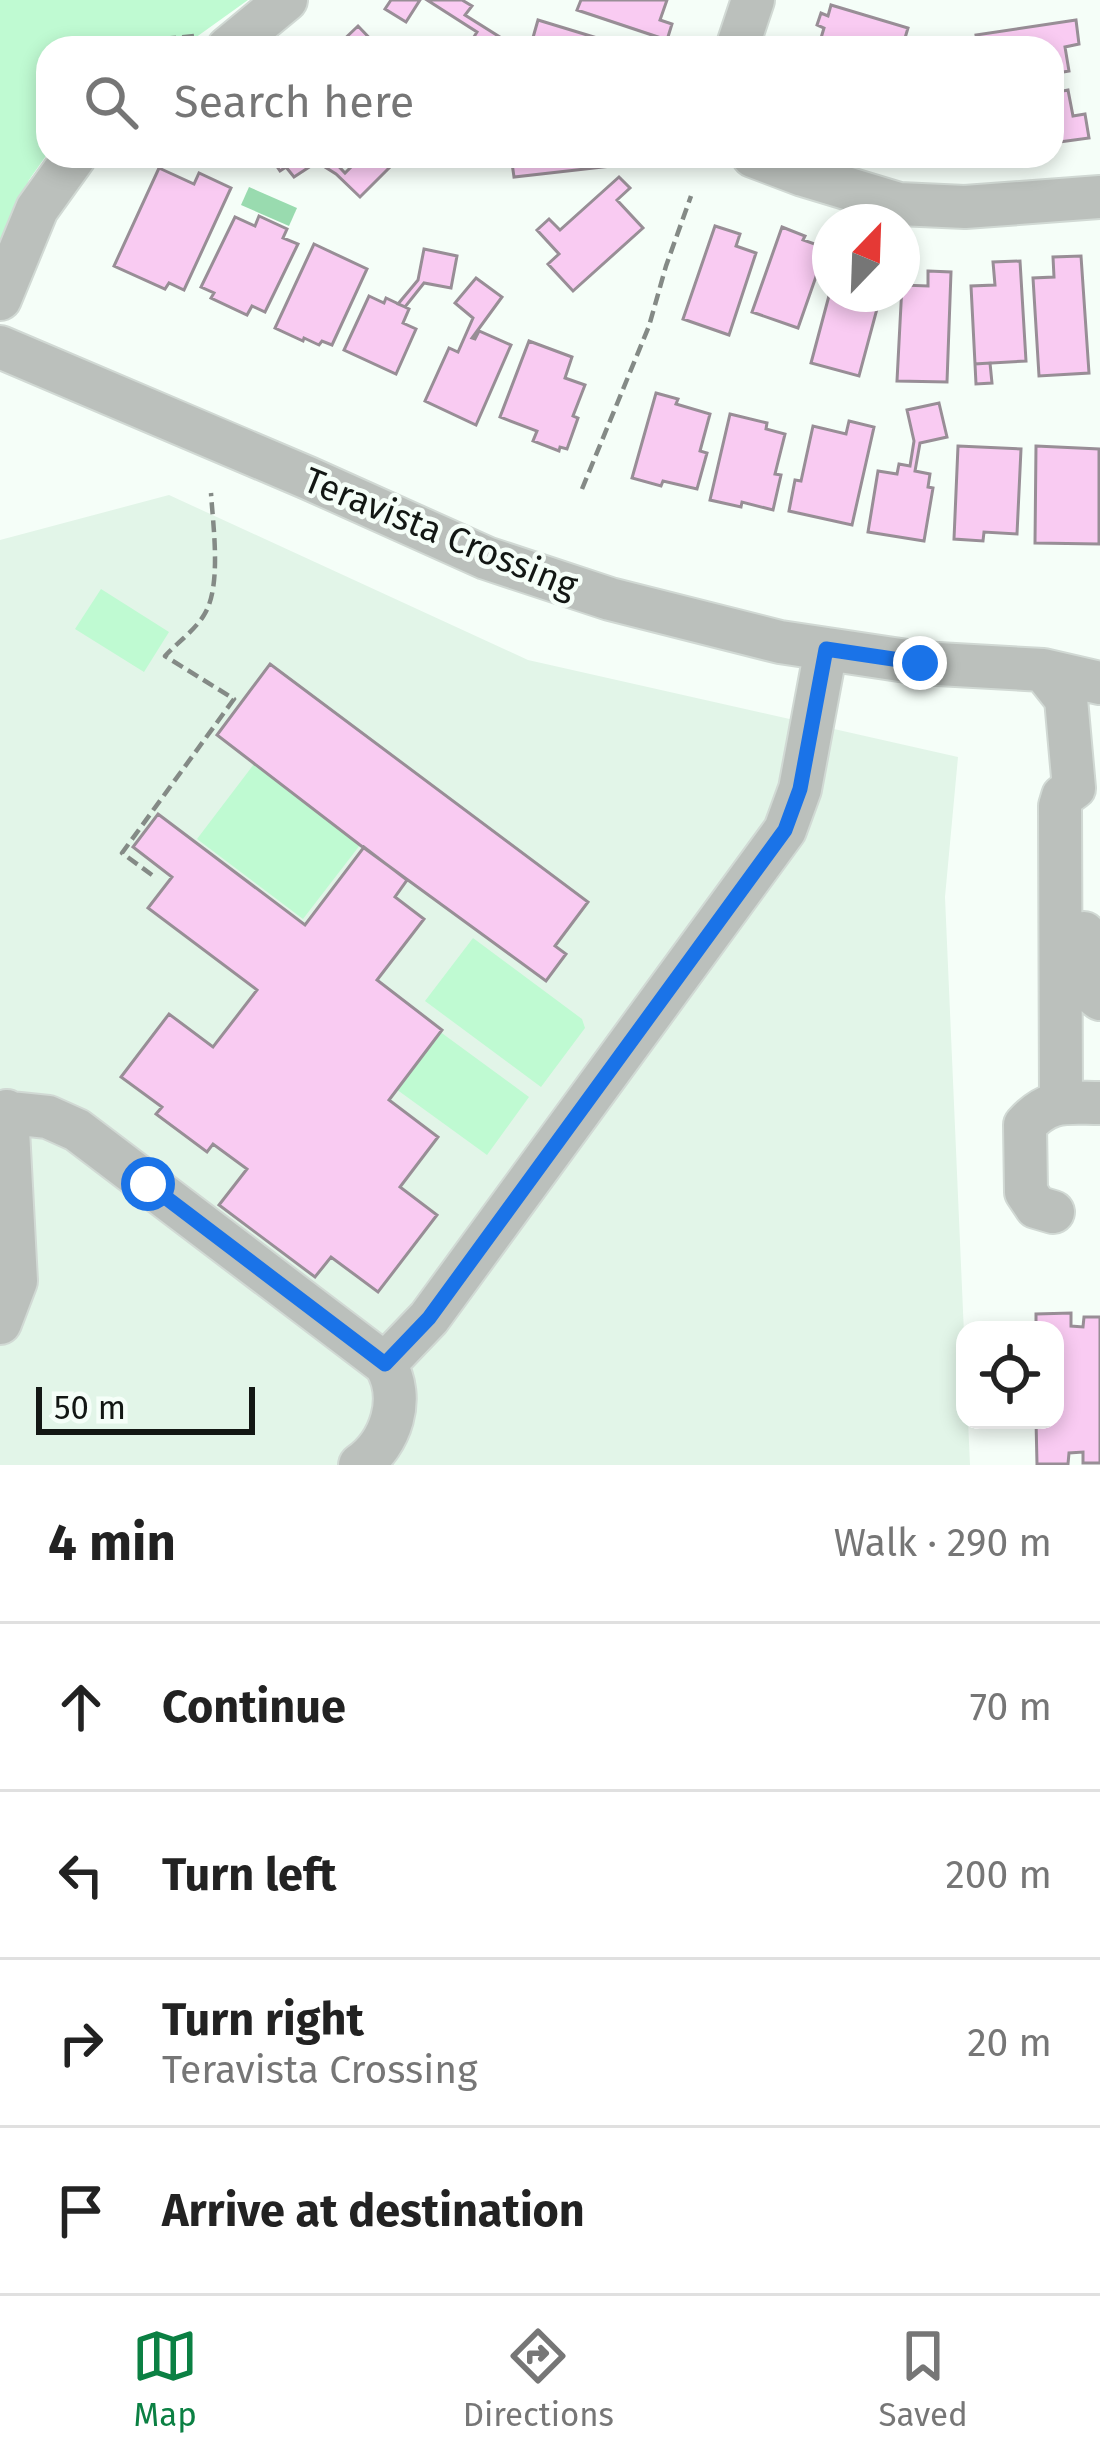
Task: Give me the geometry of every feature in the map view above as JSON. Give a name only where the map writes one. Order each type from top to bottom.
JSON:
[{"type":"street","points":[[242,36],[286,0]]},
{"type":"street","points":[[741,36],[753,0]]},
{"type":"street","points":[[0,299],[37,209],[66,168]]},
{"type":"street","points":[[785,168],[899,204],[965,207],[1100,196]]},
{"type":"street","name":"Teravista Crossing","points":[[0,347],[486,558],[610,599],[780,642],[920,663],[1043,670],[1100,683]]},
{"type":"street","points":[[385,1364],[429,1318],[785,830],[800,789],[826,649]]},
{"type":"street","name":"Teravista Crossing","points":[[1043,670],[1100,656]]},
{"type":"street","points":[[1043,670],[1066,699],[1086,788],[1084,973],[1091,993],[1100,999]]},
{"type":"street","points":[[1052,1212],[1036,1207],[1025,1192],[1025,1125],[1038,1110],[1080,1103],[1080,1028],[1060,806],[1063,796],[1086,788]]},
{"type":"street","points":[[0,1324],[16,1281],[3,1112],[48,1117],[77,1130],[385,1364],[393,1377],[390,1431],[373,1456],[360,1465]]},
{"type":"path","points":[[582,489],[650,326],[691,196]]},
{"type":"path","points":[[152,875],[122,853],[234,699],[165,656],[205,614],[212,591],[212,493]]},
{"type":"shaded area","points":[[0,0],[248,0],[198,36],[36,36],[37,168],[0,246]]},
{"type":"shaded area","points":[[249,187],[297,208],[289,226],[241,205]]},
{"type":"shaded area","points":[[169,495],[528,660],[958,757],[945,897],[963,1321],[956,1321],[956,1429],[968,1429],[970,1465],[0,1465],[0,540]]},
{"type":"shaded area","points":[[101,589],[169,632],[144,672],[75,629]]},
{"type":"shaded area","points":[[254,764],[360,845],[303,919],[197,839]]},
{"type":"shaded area","points":[[473,938],[582,1019],[585,1028],[541,1087],[425,1001]]},
{"type":"shaded area","points":[[439,1031],[529,1097],[487,1155],[396,1089]]},
{"type":"building","points":[[391,0],[420,0],[406,22],[385,9]]},
{"type":"building","points":[[427,0],[462,0],[472,6],[465,15],[498,36],[474,36],[477,32]]},
{"type":"building","points":[[581,0],[667,0],[660,20],[672,24],[668,36],[655,36],[577,10]]},
{"type":"building","points":[[831,5],[908,28],[906,36],[822,36],[824,28],[817,25],[821,13],[828,16]]},
{"type":"building","points":[[538,20],[591,36],[533,36]]},
{"type":"building","points":[[1076,20],[1079,44],[1065,47],[1069,71],[1064,72],[1064,36],[976,35]]},
{"type":"building","points":[[358,26],[368,36],[348,36]]},
{"type":"building","points":[[1068,90],[1073,116],[1085,114],[1089,138],[1064,141],[1064,91]]},
{"type":"building","points":[[159,168],[194,184],[199,173],[231,188],[184,290],[169,283],[165,289],[114,266]]},
{"type":"building","points":[[287,168],[308,168],[294,177]]},
{"type":"building","points":[[326,168],[345,173],[350,168],[389,168],[360,197]]},
{"type":"building","points":[[513,168],[594,168],[514,177]]},
{"type":"building","points":[[619,177],[630,188],[617,200],[643,228],[573,291],[548,264],[559,254],[537,230],[549,219],[560,230]]},
{"type":"building","points":[[259,216],[287,229],[283,238],[298,244],[265,312],[252,306],[247,315],[211,298],[214,293],[201,287],[235,217],[255,226]]},
{"type":"building","points":[[715,226],[740,234],[736,246],[756,253],[729,335],[683,319]]},
{"type":"building","points":[[782,227],[805,236],[803,240],[812,243],[812,288],[798,328],[752,312]]},
{"type":"building","points":[[314,244],[367,269],[332,345],[303,341],[275,328]]},
{"type":"building","points":[[424,249],[457,256],[451,288],[424,283],[405,307],[398,304],[418,280]]},
{"type":"building","points":[[1081,256],[1089,373],[1039,376],[1033,278],[1054,277],[1053,257]]},
{"type":"building","points":[[1020,261],[1026,361],[975,364],[971,286],[995,285],[993,262]]},
{"type":"building","points":[[928,271],[951,272],[947,382],[897,381],[901,312],[920,312],[920,286],[928,286]]},
{"type":"building","points":[[476,278],[502,297],[472,338],[479,331],[511,345],[476,425],[425,401],[449,348],[458,352],[473,318],[455,303]]},
{"type":"building","points":[[369,296],[409,309],[403,323],[416,329],[396,374],[344,350]]},
{"type":"building","points":[[825,312],[876,312],[859,376],[811,363]]},
{"type":"building","points":[[529,341],[572,357],[565,378],[585,385],[567,449],[560,447],[559,451],[533,441],[537,431],[500,417]]},
{"type":"building","points":[[990,363],[992,383],[976,384],[975,364]]},
{"type":"building","points":[[656,393],[710,414],[700,451],[707,453],[697,489],[632,478]]},
{"type":"building","points":[[939,403],[947,437],[920,443],[915,471],[930,474],[928,487],[933,488],[924,541],[868,532],[878,471],[897,474],[899,464],[910,466],[914,441],[907,410]]},
{"type":"building","points":[[730,414],[767,423],[766,429],[785,434],[775,474],[781,475],[773,510],[710,500]]},
{"type":"building","points":[[849,421],[874,427],[852,525],[789,511],[813,426],[846,434]]},
{"type":"building","points":[[958,446],[1021,449],[1017,534],[984,532],[983,541],[954,539]]},
{"type":"building","points":[[1036,446],[1099,449],[1099,544],[1035,543]]},
{"type":"building","points":[[270,664],[588,902],[555,946],[566,954],[546,981],[217,735]]},
{"type":"building","points":[[158,814],[305,925],[364,847],[407,880],[395,897],[424,919],[377,980],[442,1030],[389,1100],[438,1137],[400,1187],[437,1215],[378,1292],[331,1257],[315,1277],[219,1205],[247,1169],[213,1144],[207,1152],[156,1114],[162,1107],[121,1077],[169,1014],[213,1047],[257,990],[148,908],[172,877],[133,847]]},
{"type":"building","points":[[1071,1313],[1071,1326],[1083,1327],[1084,1317],[1100,1317],[1100,1463],[1083,1463],[1083,1452],[1069,1453],[1068,1464],[1037,1464],[1036,1429],[1064,1429],[1064,1321],[1036,1321],[1036,1314]]},
{"type":"route","points":[[148,1184],[385,1364],[429,1318],[785,830],[800,789],[826,649],[920,663]]}]
